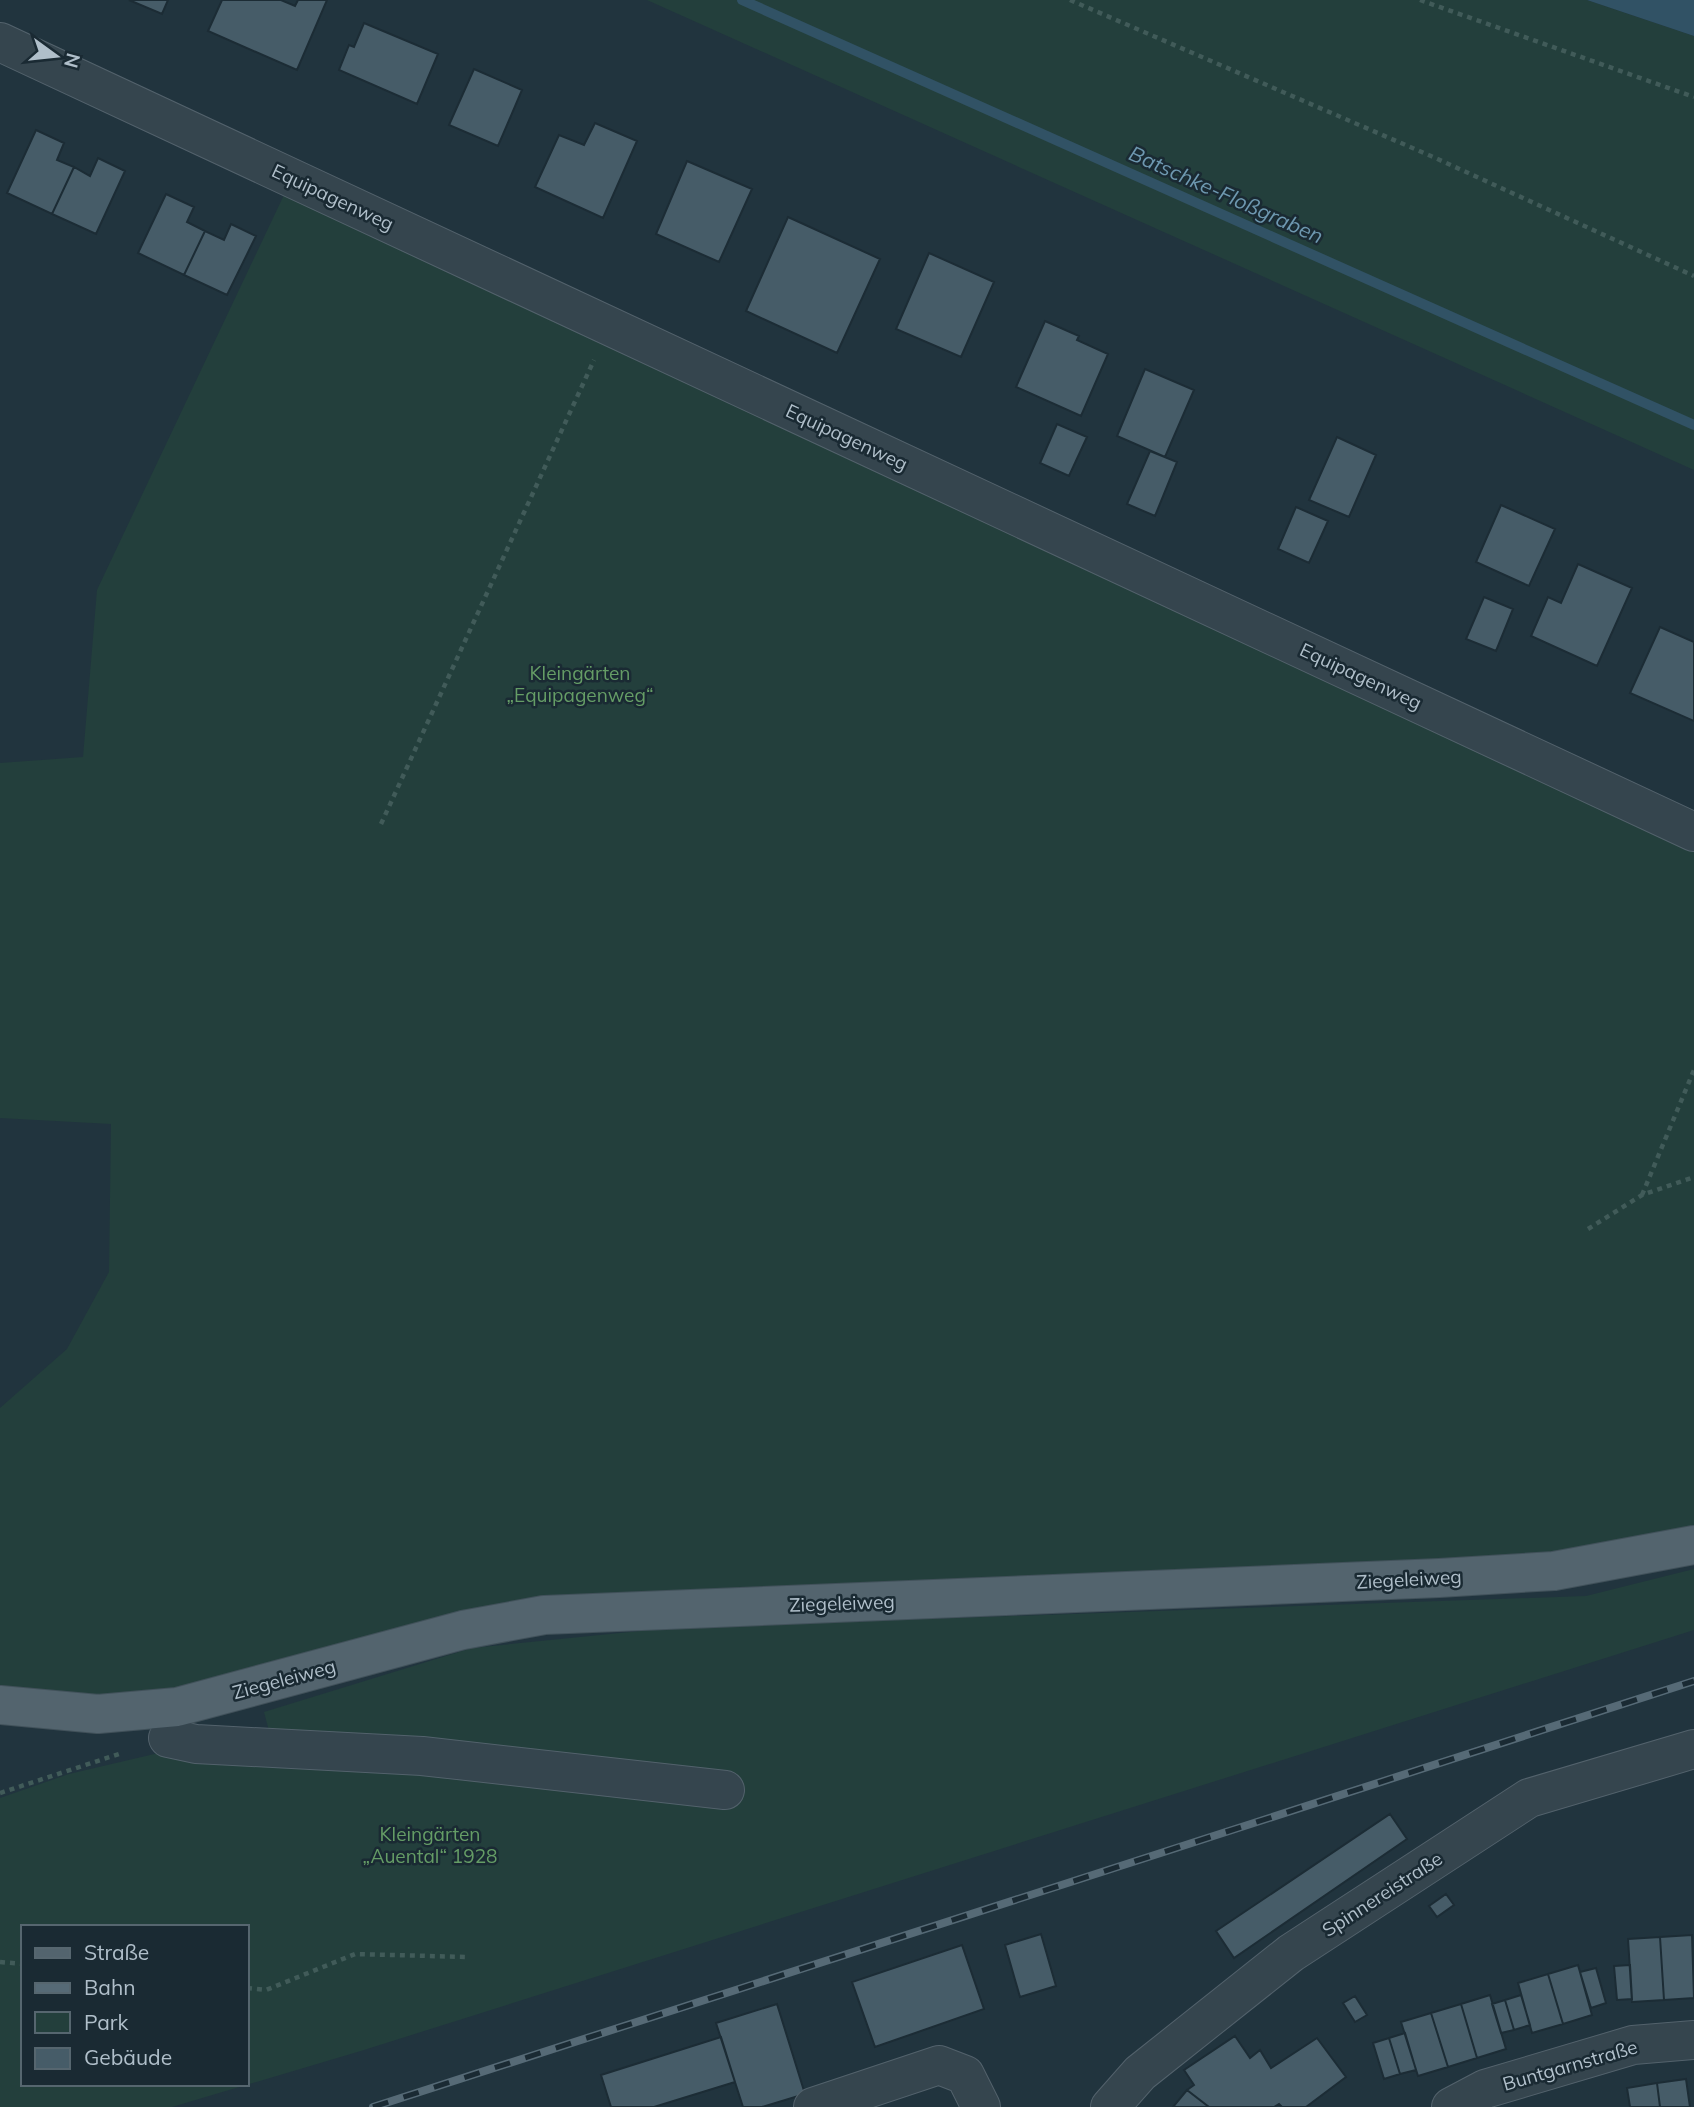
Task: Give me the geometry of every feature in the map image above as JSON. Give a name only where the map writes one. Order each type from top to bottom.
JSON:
[{"type":"main road","name":"Ziegeleiweg","points":[[0,1706],[98,1714],[177,1707],[463,1630],[544,1615],[1554,1571],[1694,1545]]},
{"type":"street","name":"Equipagenweg","points":[[0,42],[1694,832]]},
{"type":"street","points":[[168,1738],[196,1744],[422,1756],[725,1790]]},
{"type":"street","name":"Spinnereistraße","points":[[1110,2107],[1140,2073],[1290,1953],[1529,1798],[1694,1749]]},
{"type":"street","name":"Buntgarnstraße","points":[[1451,2107],[1485,2090],[1633,2045],[1694,2040]]},
{"type":"street","points":[[813,2107],[939,2065],[965,2075],[981,2107]]},
{"type":"path","points":[[1070,0],[1431,156],[1694,276]]},
{"type":"path","points":[[1420,0],[1694,97]]},
{"type":"path","points":[[381,824],[609,326]]},
{"type":"path","points":[[1642,1195],[1694,1070]]},
{"type":"path","points":[[1588,1229],[1642,1195],[1694,1177]]},
{"type":"path","points":[[248,1988],[266,1990],[355,1954],[467,1956]]},
{"type":"path","points":[[0,1962],[21,1965]]},
{"type":"green space","points":[[647,0],[1587,0],[1694,36],[1694,470]]},
{"type":"green space","name":"Kleingärten „Equipagenweg“","points":[[292,178],[1694,832],[1694,1545],[544,1615],[271,1683],[0,1705],[0,1408],[67,1349],[109,1272],[111,1124],[0,1118],[0,763],[83,757],[97,590]]},
{"type":"green space","name":"Kleingärten „Auental“ 1928","points":[[1694,1569],[1694,1630],[248,2084],[248,1925],[21,1925],[21,2086],[243,2086],[172,2107],[0,2107],[0,1798],[69,1774],[180,1748],[271,1738],[264,1712],[472,1648],[670,1628],[1586,1596]]},
{"type":"water","points":[[1587,0],[1694,0],[1694,36]]},
{"type":"building","points":[[129,0],[168,0],[162,14]]},
{"type":"building","points":[[222,0],[281,0],[295,6],[298,0],[327,0],[297,70],[208,31]]},
{"type":"building","points":[[364,23],[438,54],[417,104],[339,70],[349,45],[354,47]]},
{"type":"building","points":[[474,69],[522,90],[498,146],[449,125]]},
{"type":"building","points":[[595,123],[637,141],[603,218],[535,187],[559,135],[584,145]]},
{"type":"building","points":[[36,130],[64,143],[57,160],[74,167],[52,214],[7,193]]},
{"type":"building","points":[[98,158],[125,171],[96,234],[52,214],[74,167],[90,176]]},
{"type":"building","points":[[687,161],[752,189],[719,262],[656,234]]},
{"type":"building","points":[[166,194],[194,207],[187,222],[205,231],[184,275],[138,253]]},
{"type":"building","points":[[788,217],[880,259],[837,353],[746,311]]},
{"type":"building","points":[[231,224],[256,236],[227,295],[184,275],[205,231],[224,240]]},
{"type":"building","points":[[929,253],[994,282],[961,357],[896,329]]},
{"type":"building","points":[[1045,321],[1079,336],[1077,340],[1108,354],[1081,416],[1016,387]]},
{"type":"building","points":[[1145,369],[1194,390],[1165,457],[1117,436]]},
{"type":"building","points":[[1057,424],[1087,437],[1069,476],[1040,463]]},
{"type":"building","points":[[1337,437],[1376,455],[1349,517],[1309,500]]},
{"type":"building","points":[[1150,451],[1177,462],[1155,516],[1127,504]]},
{"type":"building","points":[[1501,505],[1555,529],[1529,586],[1476,562]]},
{"type":"building","points":[[1296,507],[1328,521],[1309,563],[1278,549]]},
{"type":"building","points":[[1578,564],[1632,588],[1597,666],[1531,636],[1548,597],[1561,603]]},
{"type":"building","points":[[1484,597],[1513,609],[1496,651],[1466,639]]},
{"type":"building","points":[[1660,627],[1694,642],[1694,721],[1630,693]]},
{"type":"building","points":[[1390,1814],[1407,1839],[1234,1958],[1216,1931]]},
{"type":"building","points":[[1446,1894],[1454,1905],[1437,1917],[1429,1906]]},
{"type":"building","points":[[1041,1934],[1056,1986],[1020,1997],[1005,1945]]},
{"type":"building","points":[[1692,1935],[1694,1998],[1664,2000],[1660,1937]]},
{"type":"building","points":[[1660,1937],[1664,2000],[1632,2002],[1628,1939]]},
{"type":"building","points":[[962,1945],[984,2009],[875,2047],[852,1982]]},
{"type":"building","points":[[1578,1965],[1592,2015],[1563,2024],[1548,1974]]},
{"type":"building","points":[[1630,1965],[1632,1999],[1617,2000],[1614,1966]]},
{"type":"building","points":[[1596,1968],[1606,2003],[1591,2008],[1580,1972]]},
{"type":"building","points":[[1548,1974],[1563,2024],[1532,2033],[1518,1983]]},
{"type":"building","points":[[1490,1995],[1506,2049],[1477,2058],[1461,2004]]},
{"type":"building","points":[[1521,1995],[1530,2025],[1514,2030],[1505,2000]]},
{"type":"building","points":[[1355,1996],[1367,2015],[1355,2022],[1343,2003]]},
{"type":"building","points":[[1505,2000],[1514,2030],[1501,2033],[1492,2004]]},
{"type":"building","points":[[777,2004],[805,2094],[762,2107],[743,2107],[716,2023]]},
{"type":"building","points":[[1461,2004],[1477,2058],[1448,2067],[1431,2013]]},
{"type":"building","points":[[1431,2013],[1448,2067],[1418,2076],[1401,2022]]},
{"type":"building","points":[[1405,2033],[1416,2070],[1400,2074],[1389,2038]]},
{"type":"building","points":[[1235,2036],[1250,2058],[1260,2050],[1271,2068],[1317,2038],[1346,2077],[1306,2107],[1282,2107],[1279,2104],[1274,2107],[1209,2107],[1187,2090],[1194,2085],[1184,2070]]},
{"type":"building","points":[[721,2037],[735,2082],[654,2107],[611,2107],[601,2075]]},
{"type":"building","points":[[1389,2038],[1400,2074],[1384,2079],[1373,2043]]},
{"type":"building","points":[[1686,2079],[1690,2107],[1660,2107],[1657,2083]]},
{"type":"building","points":[[1657,2083],[1660,2107],[1630,2107],[1627,2088]]},
{"type":"building","points":[[1187,2090],[1209,2107],[1173,2107]]},
{"type":"waterway","name":"Batschke‐Floßgraben","points":[[742,0],[1694,425]]},
{"type":"railway","points":[[373,2107],[1694,1681]]}]
